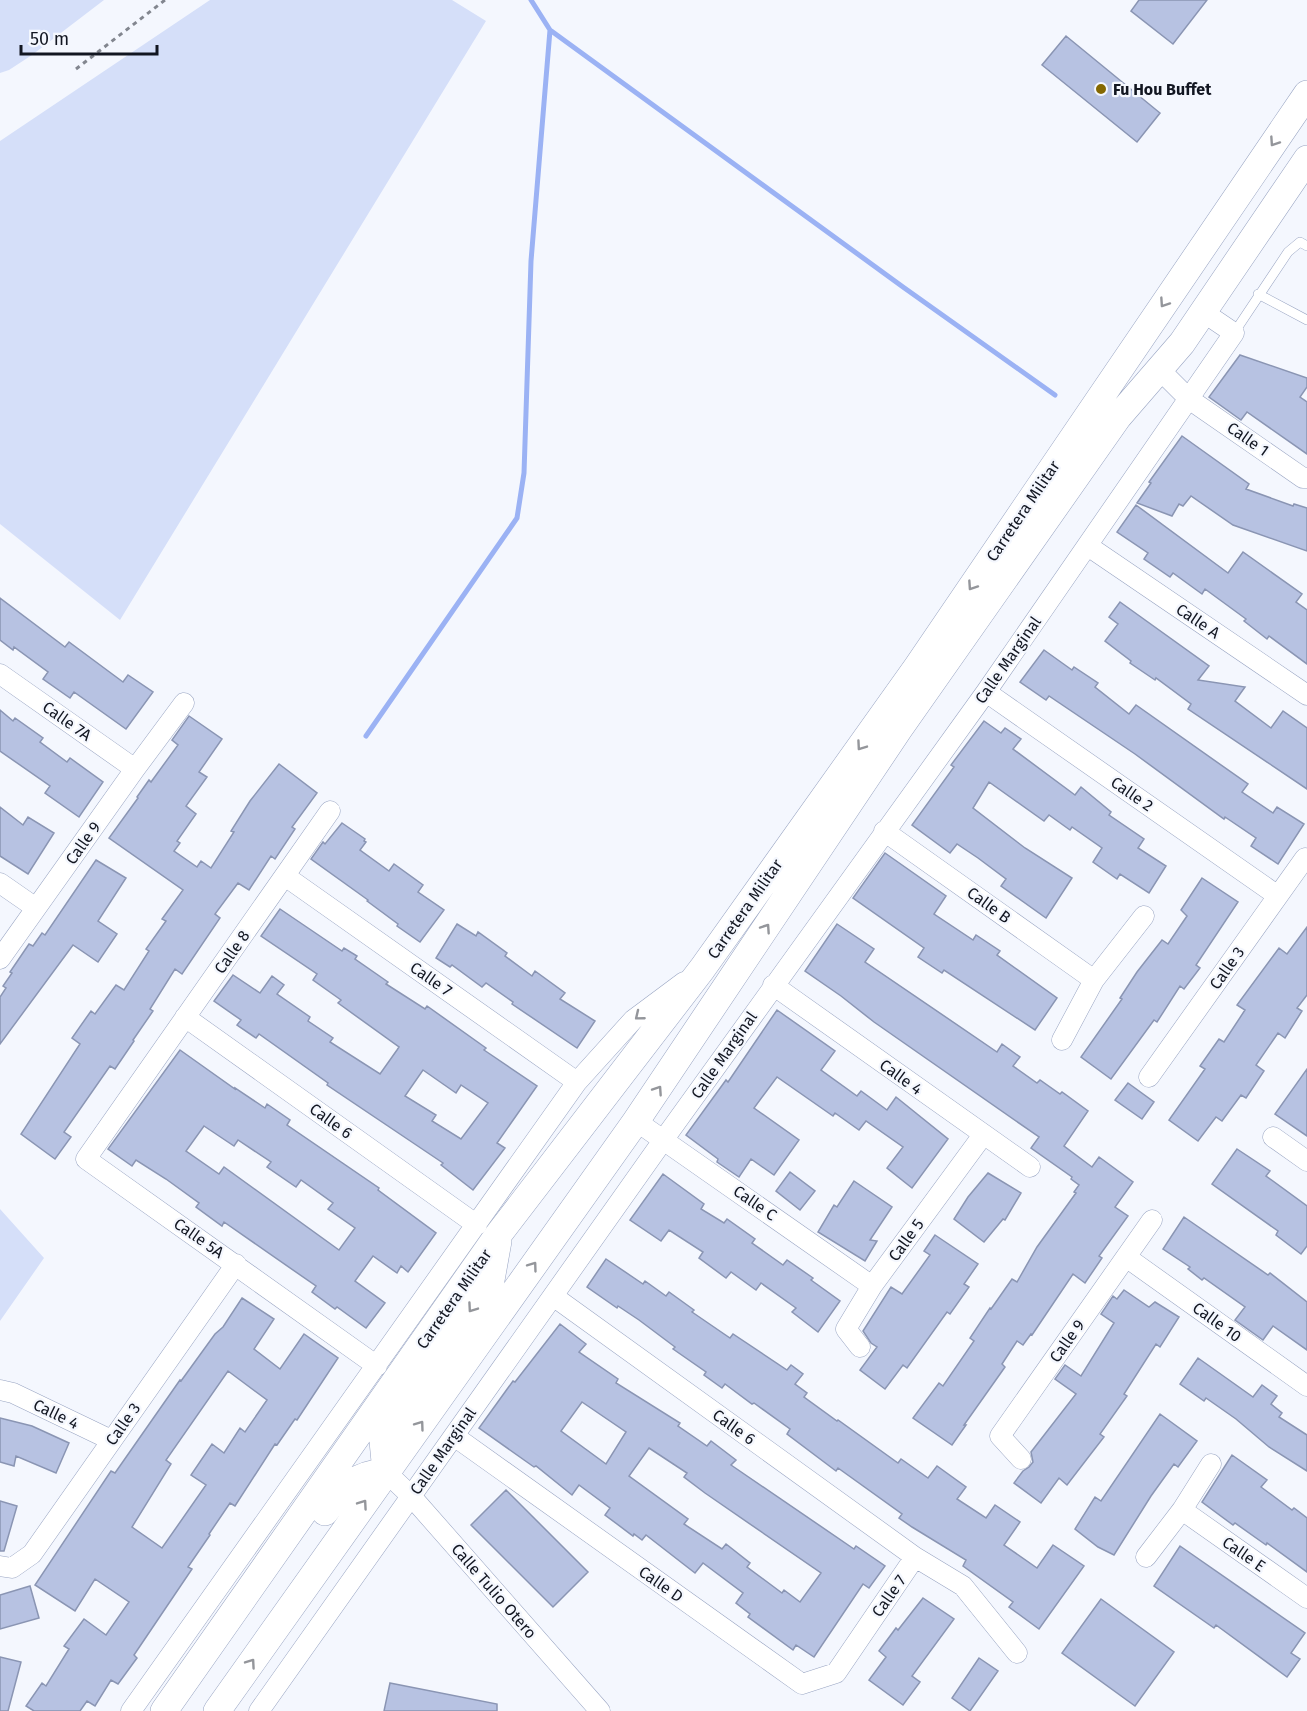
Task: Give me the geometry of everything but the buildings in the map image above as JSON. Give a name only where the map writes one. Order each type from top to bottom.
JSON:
[{"type":"main road","name":"Carretera Militar","points":[[164,1711],[488,1230],[702,969],[917,667],[1307,94]]},
{"type":"main road","name":"Carretera Militar","points":[[217,1711],[636,1121],[906,719],[1118,417],[1182,342],[1307,159]]},
{"type":"main road","points":[[189,1677],[219,1665],[344,1487],[370,1473],[386,1472],[383,1441],[385,1433],[491,1280],[488,1230]]},
{"type":"street","points":[[1203,312],[1234,333]]},
{"type":"street","name":"Calle Marginal","points":[[260,1711],[664,1139],[986,692],[1234,333]]},
{"type":"street","points":[[1159,369],[1189,399]]},
{"type":"street","name":"Calle 1","points":[[1189,399],[1303,478],[1307,478]]},
{"type":"street","name":"Calle A","points":[[1088,546],[1307,695]]},
{"type":"street","name":"Calle 7A","points":[[0,674],[135,769]]},
{"type":"street","name":"Calle 2","points":[[986,692],[1278,896]]},
{"type":"street","name":"Calle 9","points":[[0,958],[184,703]]},
{"type":"street","name":"Calle 8","points":[[133,1092],[330,811]]},
{"type":"street","name":"Calle B","points":[[884,831],[1094,980]]},
{"type":"street","name":"Calle 3","points":[[1149,1077],[1305,858]]},
{"type":"street","name":"Calle 7","points":[[285,876],[577,1082]]},
{"type":"street","points":[[0,883],[36,908]]},
{"type":"street","points":[[1062,1040],[1094,980],[1144,916]]},
{"type":"street","points":[[131,1711],[378,1366],[488,1230],[577,1082],[633,1020],[702,969]]},
{"type":"street","name":"Calle 4","points":[[774,985],[1030,1167]]},
{"type":"street","name":"Calle 6","points":[[185,1017],[488,1230]]},
{"type":"street","name":"Calle 5A","points":[[133,1092],[86,1159],[378,1366]]},
{"type":"street","name":"Calle C","points":[[636,1121],[872,1286]]},
{"type":"street","name":"Calle 5","points":[[860,1347],[846,1329],[872,1286],[983,1135]]},
{"type":"street","points":[[1273,1137],[1307,1161]]},
{"type":"street","name":"Calle 9","points":[[1021,1459],[1000,1436],[1152,1220]]},
{"type":"street","name":"Calle 10","points":[[1126,1257],[1307,1386]]},
{"type":"street","name":"Calle 3","points":[[0,1566],[12,1568],[32,1554],[236,1264]]},
{"type":"street","name":"Calle 6","points":[[553,1296],[915,1557],[963,1586],[1017,1653]]},
{"type":"street","name":"Calle 4","points":[[0,1390],[13,1393],[111,1440]]},
{"type":"street","name":"Calle D","points":[[454,1436],[802,1684],[836,1673],[862,1635]]},
{"type":"street","points":[[1146,1557],[1182,1510],[1211,1464]]},
{"type":"street","name":"Calle Tulio Otero","points":[[386,1472],[411,1497],[600,1711]]},
{"type":"street","name":"Calle E","points":[[1182,1510],[1307,1598]]},
{"type":"street","name":"Calle 7","points":[[862,1635],[915,1557]]},
{"type":"lane","points":[[1234,333],[1288,252],[1300,242],[1307,246]]},
{"type":"lane","points":[[1258,294],[1307,320]]},
{"type":"path","points":[[76,69],[165,0]]},
{"type":"shaded area","points":[[0,0],[104,0],[32,55],[0,73]]},
{"type":"shaded area","points":[[210,0],[452,0],[486,21],[120,620],[0,524],[0,141]]},
{"type":"shaded area","points":[[0,1209],[44,1258],[0,1321]]},
{"type":"waterway","points":[[531,0],[550,30],[1055,395]]},
{"type":"waterway","points":[[366,736],[517,518],[524,473],[531,261],[550,30]]},
{"type":"place","name":"Fu Hou Buffet","points":[[1101,89]]}]
